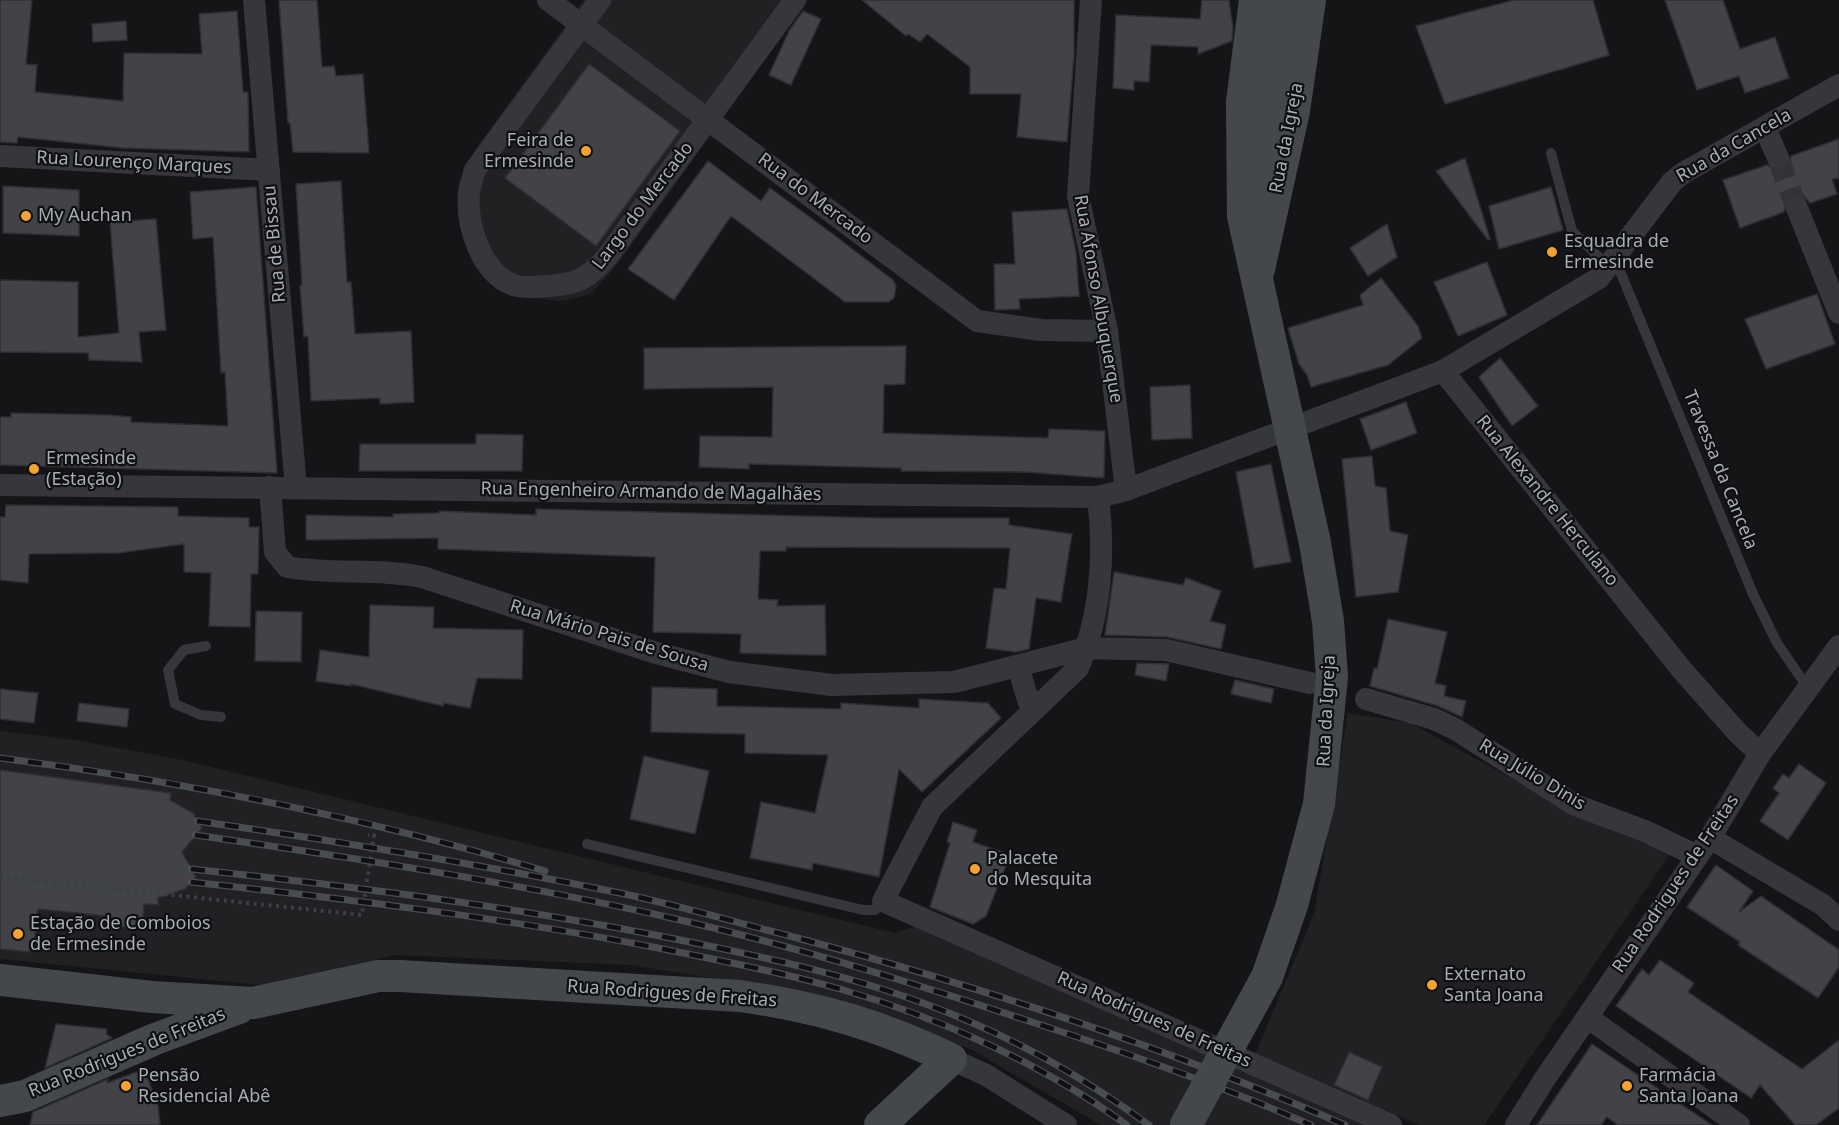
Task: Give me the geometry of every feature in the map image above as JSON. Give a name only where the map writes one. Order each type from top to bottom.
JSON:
[{"type":"main road","name":"Rua da Igreja","points":[[1186,1125],[1267,977],[1307,855],[1319,804],[1332,677],[1328,621],[1315,543],[1243,216],[1242,102],[1255,0]]},
{"type":"main road","name":"Rua da Igreja","points":[[1258,276],[1259,195],[1282,0]]},
{"type":"main road","name":"Rua da Igreja","points":[[1258,276],[1294,111],[1310,0]]},
{"type":"main road","name":"Rua Rodrigues de Freitas","points":[[0,1101],[25,1096],[155,1039],[253,1003],[378,976],[740,996],[810,1007],[858,1020],[951,1059]]},
{"type":"main road","name":"Rua Rodrigues de Freitas","points":[[0,980],[152,998],[253,1003]]},
{"type":"main road","points":[[152,998],[161,1017],[155,1039]]},
{"type":"main road","points":[[880,1125],[951,1059]]},
{"type":"street","name":"Rua de Bissau","points":[[254,0],[296,488]]},
{"type":"street","name":"Rua do Mercado","points":[[548,0],[977,321],[1041,330],[1107,331]]},
{"type":"street","name":"Largo do Mercado","points":[[600,0],[475,170],[469,192],[472,226],[480,253],[495,272],[512,285],[566,285],[591,276],[795,0]]},
{"type":"street","name":"Rua Afonso Albuquerque","points":[[1091,0],[1078,196],[1107,331],[1126,490]]},
{"type":"street","name":"Rua da Cancela","points":[[1443,371],[1599,278],[1672,182],[1839,85]]},
{"type":"street","points":[[1765,128],[1778,158]]},
{"type":"street","name":"Rua Lourenço Marques","points":[[0,156],[269,170]]},
{"type":"street","points":[[1797,208],[1839,314]]},
{"type":"street","points":[[1290,430],[1443,371]]},
{"type":"street","name":"Rua Alexandre Herculano","points":[[1443,371],[1682,670],[1737,732],[1760,753]]},
{"type":"street","name":"Rua Engenheiro Armando de Magalhães","points":[[0,485],[1098,497],[1126,490],[1290,430]]},
{"type":"street","name":"Rua Mário Pais de Sousa","points":[[270,487],[275,552],[287,567],[307,571],[397,572],[422,577],[653,652],[729,672],[832,684],[954,682],[1087,648],[1166,650],[1310,683]]},
{"type":"street","points":[[883,901],[932,807],[1078,668],[1087,648],[1099,578],[1102,536],[1098,497]]},
{"type":"street","name":"Rua Rodrigues de Freitas","points":[[1516,1125],[1703,847],[1760,753],[1839,646]]},
{"type":"street","points":[[1018,667],[1032,712]]},
{"type":"street","name":"Rua Júlio Dinis","points":[[1366,699],[1434,719],[1455,729],[1575,805],[1645,831],[1703,847],[1823,905],[1839,920]]},
{"type":"street","name":"Rua Rodrigues de Freitas","points":[[883,901],[1391,1125]]},
{"type":"street","points":[[1587,1017],[1739,1125]]},
{"type":"street","name":"Rua Rodrigues de Freitas","points":[[951,1059],[986,1075],[1066,1125]]},
{"type":"lane","points":[[1551,153],[1572,231],[1611,262]]},
{"type":"lane","name":"Travessa da Cancela","points":[[1611,262],[1753,594],[1777,643],[1808,688]]},
{"type":"lane","points":[[206,646],[184,650],[168,670],[175,704],[201,715],[221,717]]},
{"type":"lane","points":[[587,844],[863,910],[875,910],[883,901]]},
{"type":"path","points":[[0,877],[362,915],[365,873],[374,836],[368,834]]},
{"type":"shaded area","name":"Feira de Ermesinde","points":[[584,0],[808,0],[618,264],[591,294],[562,301],[513,296],[496,289],[473,264],[458,215],[464,172],[475,150]]},
{"type":"shaded area","name":"Externato Santa Joana","points":[[1348,713],[1410,723],[1553,801],[1672,851],[1484,1125],[1420,1125],[1254,1057],[1314,914]]},
{"type":"shaded area","points":[[0,731],[75,740],[182,760],[895,933],[919,925],[1375,1125],[1101,1125],[970,1049],[839,999],[632,965],[396,955],[261,985],[0,959]]},
{"type":"building","points":[[0,0],[32,0],[26,64],[37,65],[35,92],[123,101],[124,53],[202,54],[199,14],[237,11],[243,92],[248,92],[249,152],[123,148],[18,137],[17,143],[0,142]]},
{"type":"building","points":[[279,0],[317,0],[322,67],[334,66],[336,76],[363,74],[369,153],[293,152],[290,123],[288,123]]},
{"type":"building","points":[[862,0],[1074,0],[1074,55],[1067,142],[1017,137],[1021,94],[970,94],[970,67],[927,34],[920,42],[908,34],[906,36]]},
{"type":"building","points":[[1202,0],[1229,0],[1233,28],[1232,41],[1198,54],[1198,47],[1151,45],[1149,82],[1134,81],[1134,90],[1113,88],[1116,15],[1200,19]]},
{"type":"building","points":[[1514,0],[1593,0],[1609,55],[1445,104],[1416,26]]},
{"type":"building","points":[[1665,0],[1723,0],[1740,49],[1775,37],[1789,78],[1745,93],[1739,76],[1697,90]]},
{"type":"building","points":[[803,11],[821,19],[791,85],[769,75],[789,31]]},
{"type":"building","points":[[126,21],[127,40],[93,42],[92,24]]},
{"type":"building","points":[[589,64],[680,131],[596,246],[505,178]]},
{"type":"building","points":[[1839,139],[1839,178],[1832,179],[1837,194],[1810,203],[1805,197],[1793,195],[1786,200],[1784,212],[1740,228],[1723,180],[1767,165],[1776,171],[1783,171],[1789,166],[1791,156]]},
{"type":"building","points":[[1465,158],[1490,239],[1488,240],[1436,171]]},
{"type":"building","points":[[708,161],[761,201],[770,188],[830,232],[893,280],[896,286],[894,298],[889,302],[845,302],[731,216],[674,300],[628,269]]},
{"type":"building","points":[[341,181],[347,282],[351,282],[355,334],[411,331],[414,402],[380,404],[380,398],[311,401],[308,336],[304,337],[300,286],[302,285],[296,184]]},
{"type":"building","points":[[3,186],[79,190],[79,236],[3,233]]},
{"type":"building","points":[[256,187],[277,473],[0,465],[0,417],[11,417],[11,413],[109,415],[131,417],[131,422],[228,426],[225,372],[221,373],[213,237],[193,239],[190,192]]},
{"type":"building","points":[[1551,187],[1563,230],[1499,249],[1489,206]]},
{"type":"building","points":[[1067,209],[1076,252],[1079,296],[1019,299],[1020,309],[995,310],[994,264],[1015,264],[1012,212]]},
{"type":"building","points":[[156,219],[166,330],[139,332],[142,362],[89,360],[88,353],[0,352],[0,280],[78,282],[78,337],[119,333],[110,222]]},
{"type":"building","points":[[1387,224],[1397,257],[1368,276],[1350,248]]},
{"type":"building","points":[[1487,262],[1507,315],[1458,336],[1434,282]]},
{"type":"building","points":[[1381,278],[1418,326],[1422,338],[1388,365],[1311,387],[1307,375],[1299,364],[1288,328],[1363,305],[1360,295]]},
{"type":"building","points":[[1817,294],[1835,344],[1766,369],[1745,319]]},
{"type":"building","points":[[906,346],[905,384],[884,385],[883,433],[1048,438],[1049,429],[1105,431],[1104,478],[1025,472],[901,471],[901,468],[749,464],[749,469],[699,467],[700,436],[772,437],[773,387],[644,389],[644,348]]},
{"type":"building","points":[[1500,358],[1538,406],[1512,426],[1479,377]]},
{"type":"building","points":[[1190,385],[1192,438],[1152,440],[1150,387]]},
{"type":"building","points":[[1406,402],[1417,433],[1371,450],[1360,419]]},
{"type":"building","points":[[476,434],[523,435],[522,471],[359,471],[360,444],[476,444]]},
{"type":"building","points":[[1372,456],[1375,486],[1386,488],[1390,531],[1408,535],[1398,592],[1356,597],[1342,459]]},
{"type":"building","points":[[1271,464],[1291,562],[1254,568],[1236,472]]},
{"type":"building","points":[[6,505],[178,507],[178,516],[249,518],[249,527],[259,527],[258,574],[251,574],[250,627],[209,626],[211,573],[184,572],[184,544],[118,553],[29,554],[28,583],[0,580],[0,517],[5,517]]},
{"type":"building","points":[[536,509],[879,518],[1009,518],[1009,525],[1072,534],[1061,602],[1036,598],[1029,649],[1016,652],[986,648],[994,588],[1006,589],[1010,548],[786,547],[786,551],[760,551],[758,599],[778,600],[777,606],[825,605],[826,655],[740,653],[741,634],[653,632],[655,557],[438,549],[438,538],[306,540],[306,515],[393,517],[393,514],[439,513],[439,511],[536,515]]},
{"type":"building","points":[[1114,572],[1183,585],[1186,578],[1221,591],[1210,621],[1226,625],[1221,649],[1167,637],[1105,635]]},
{"type":"building","points":[[370,605],[434,607],[433,628],[523,630],[522,679],[477,678],[470,708],[444,703],[443,706],[351,684],[351,686],[316,681],[320,650],[369,657]]},
{"type":"building","points":[[256,611],[302,612],[301,662],[255,661]]},
{"type":"building","points":[[1388,619],[1447,632],[1435,683],[1446,686],[1444,696],[1466,701],[1462,717],[1438,706],[1370,686],[1374,668],[1377,669]]},
{"type":"building","points":[[1137,663],[1169,664],[1166,681],[1135,675]]},
{"type":"building","points":[[1235,680],[1274,689],[1271,703],[1231,694]]},
{"type":"building","points":[[652,687],[717,689],[717,706],[841,709],[841,703],[919,708],[919,699],[988,703],[1001,718],[922,792],[899,769],[879,877],[813,863],[812,870],[750,858],[761,802],[815,813],[828,755],[745,753],[745,734],[651,732]]},
{"type":"building","points":[[0,689],[38,693],[34,723],[0,719]]},
{"type":"building","points":[[79,703],[129,709],[127,727],[77,721]]},
{"type":"building","points":[[644,756],[709,771],[695,834],[630,819]]},
{"type":"building","points":[[1799,764],[1826,783],[1788,840],[1760,821],[1779,793],[1773,788],[1783,774],[1789,778]]},
{"type":"building","points":[[0,770],[171,793],[170,800],[193,813],[202,828],[182,852],[196,877],[185,889],[158,898],[158,905],[144,904],[142,929],[105,925],[106,916],[38,909],[34,944],[30,943],[29,952],[0,949]]},
{"type":"building","name":"Palacete do Mesquita","points":[[953,822],[977,830],[973,842],[1002,852],[1001,855],[1009,858],[986,916],[973,924],[930,907],[950,843],[947,842]]},
{"type":"building","points":[[1716,865],[1753,891],[1739,912],[1761,896],[1839,950],[1839,967],[1818,998],[1738,945],[1740,942],[1687,907]]},
{"type":"building","points":[[1660,960],[1694,983],[1688,992],[1802,1069],[1839,1040],[1839,1108],[1816,1125],[1795,1125],[1760,1085],[1751,1098],[1616,1006],[1642,969],[1649,975]]},
{"type":"building","points":[[56,1024],[107,1029],[106,1034],[112,1038],[45,1068]]},
{"type":"building","points":[[1592,1044],[1712,1125],[1618,1125],[1607,1117],[1601,1125],[1537,1125]]},
{"type":"building","points":[[1349,1052],[1382,1067],[1368,1100],[1334,1085]]},
{"type":"building","points":[[144,1069],[158,1105],[160,1125],[30,1125],[33,1112],[108,1079],[107,1083]]},
{"type":"tunnel","points":[[1778,158],[1797,208]]},
{"type":"railway","points":[[0,758],[139,778],[275,803],[410,834],[545,871]]},
{"type":"railway","points":[[197,821],[404,853],[559,881],[655,901],[790,936],[932,976],[1071,1020],[1209,1070],[1345,1125]]},
{"type":"railway","points":[[195,835],[376,862],[496,883],[676,919],[767,942],[903,981],[1107,1047],[1210,1084],[1311,1125]]},
{"type":"railway","points":[[191,869],[488,906],[704,945],[822,972],[938,1008],[998,1034],[1065,1070],[1108,1096],[1149,1125]]},
{"type":"railway","points":[[191,882],[367,902],[542,927],[703,957],[817,983],[916,1014],[990,1045],[1060,1082],[1127,1125]]},
{"type":"place","name":"Feira de Ermesinde","points":[[586,151]]},
{"type":"place","name":"My Auchan","points":[[26,216]]},
{"type":"place","name":"Esquadra de Ermesinde","points":[[1552,252]]},
{"type":"place","name":"Ermesinde (Estação)","points":[[34,469]]},
{"type":"place","name":"Palacete do Mesquita","points":[[975,869]]},
{"type":"place","name":"Estação de Comboios de Ermesinde","points":[[18,934]]},
{"type":"place","name":"Externato Santa Joana","points":[[1432,985]]},
{"type":"place","name":"Pensão Residencial Abê","points":[[126,1086]]},
{"type":"place","name":"Farmácia Santa Joana","points":[[1627,1086]]}]
